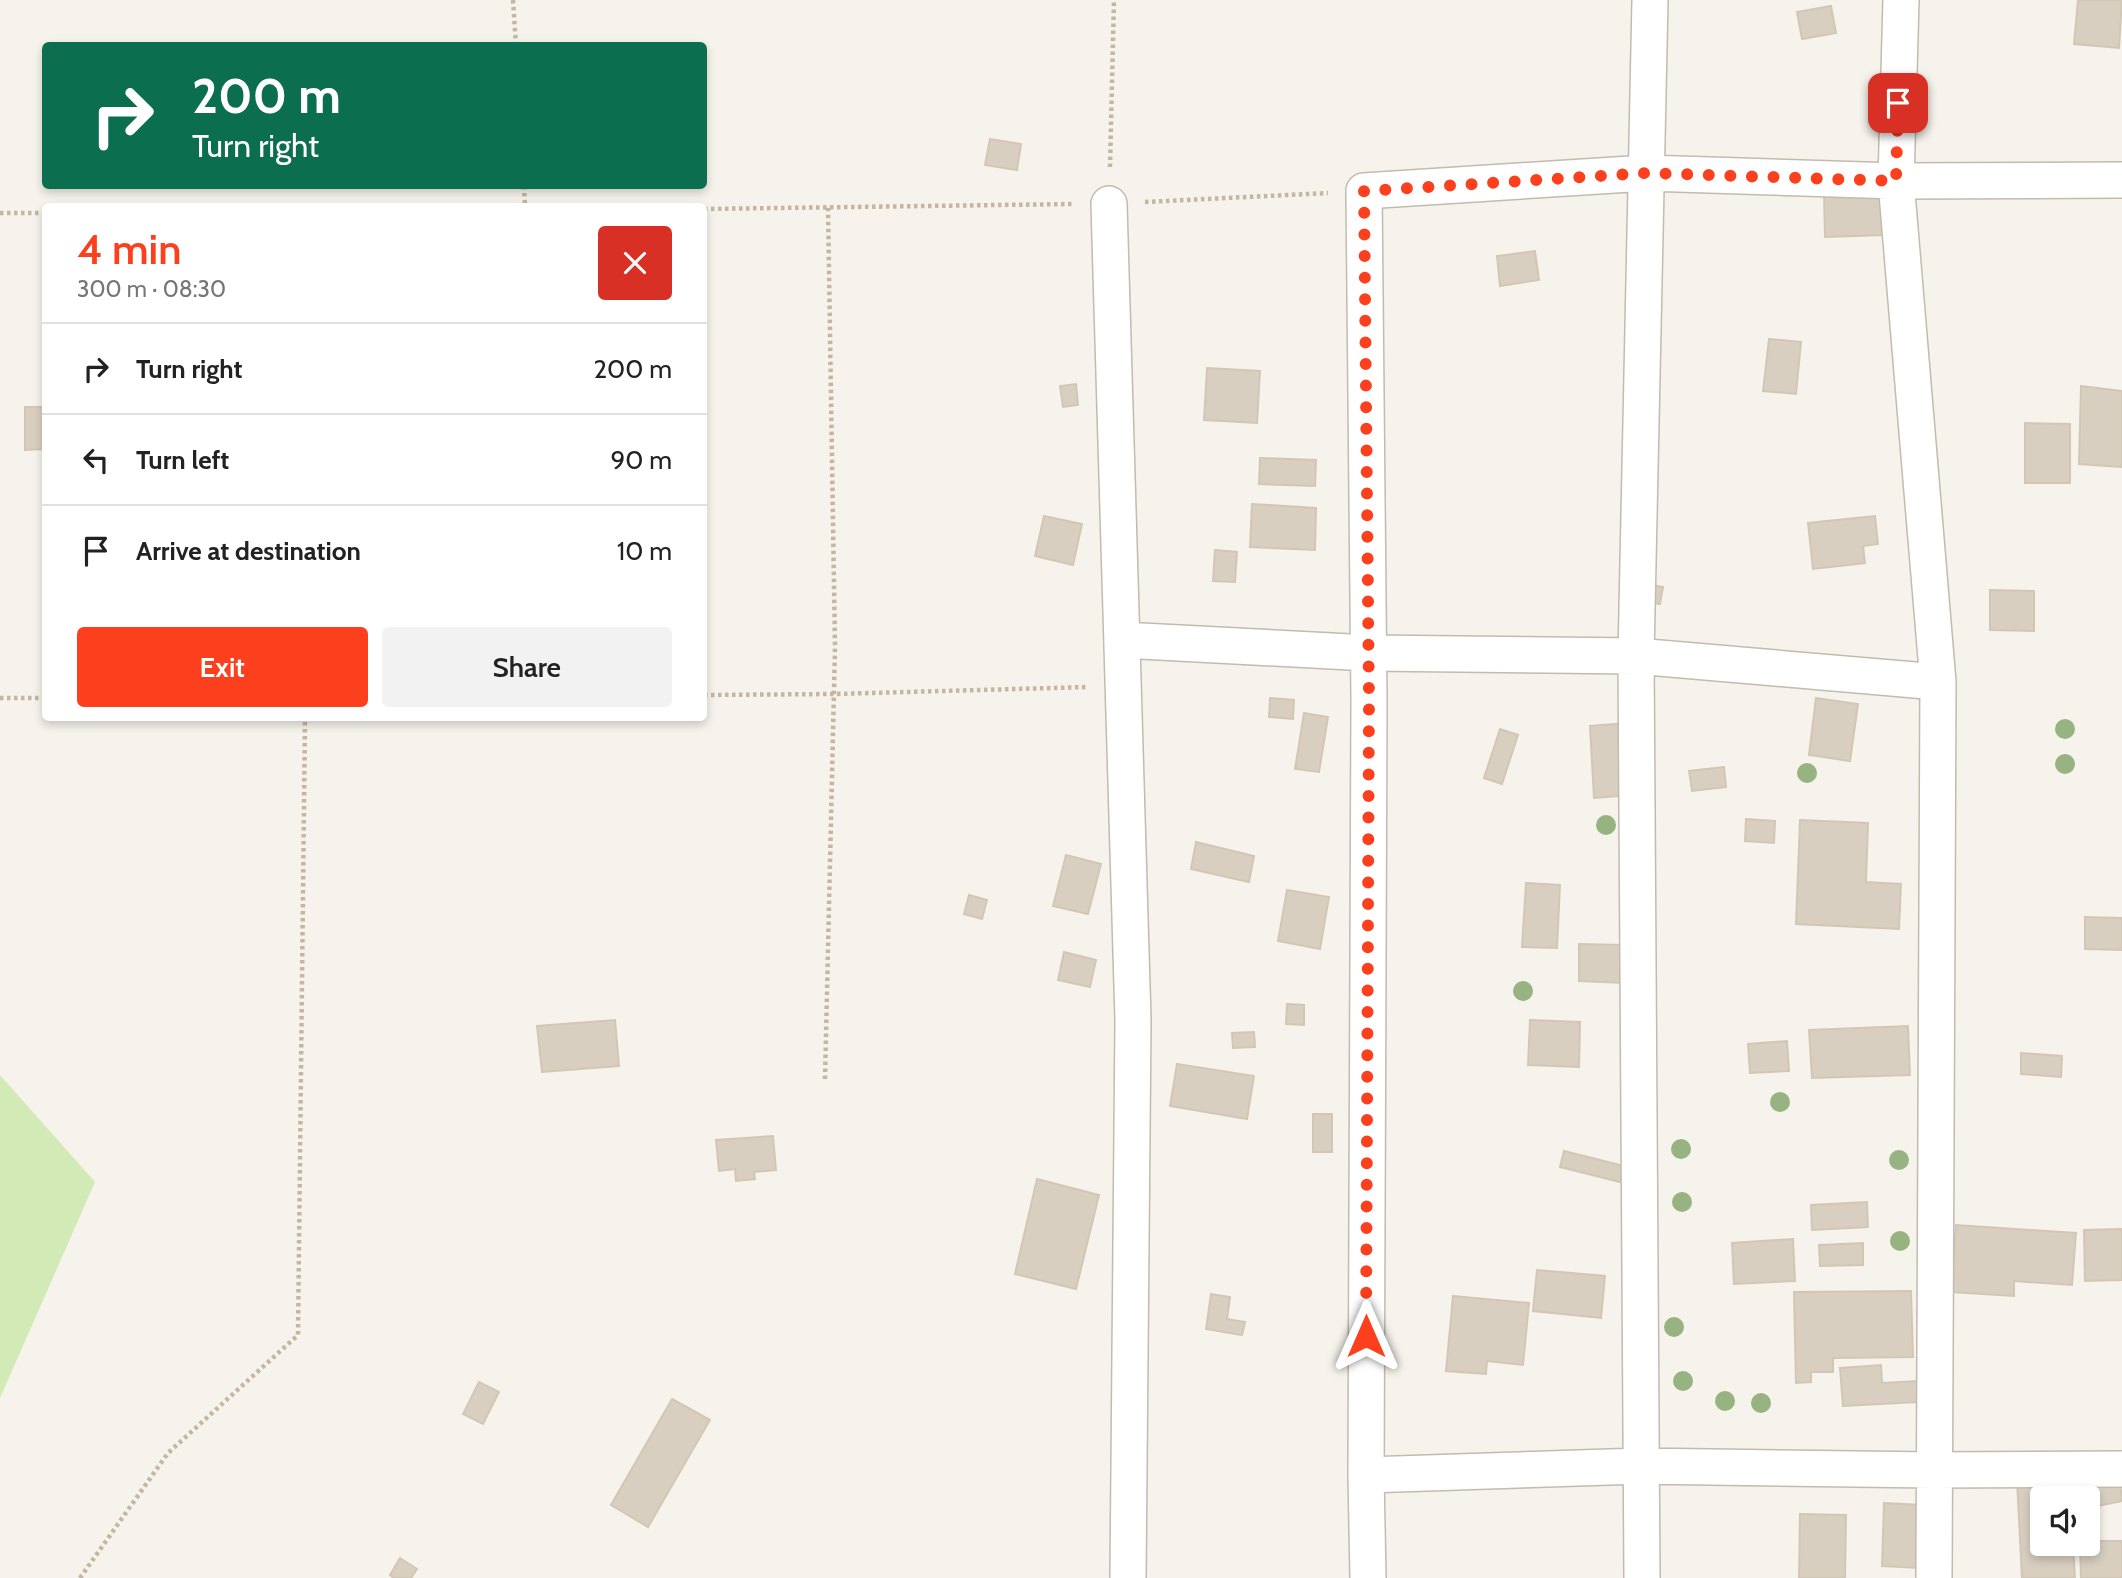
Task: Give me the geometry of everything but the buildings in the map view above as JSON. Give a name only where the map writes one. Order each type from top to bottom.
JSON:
[{"type":"street","points":[[1642,1578],[1636,656],[1650,0]]},
{"type":"street","points":[[1900,0],[1896,181],[1938,682],[1934,1578]]},
{"type":"street","points":[[1368,1578],[1366,1475],[1369,653],[1364,191],[1646,173],[1896,181],[2122,180]]},
{"type":"street","points":[[1109,204],[1133,1020],[1128,1578]]},
{"type":"street","points":[[1122,640],[1369,653],[1636,656],[1938,682]]},
{"type":"street","points":[[1366,1475],[1640,1466],[1933,1470],[2122,1469]]},
{"type":"path","points":[[513,0],[516,42]]},
{"type":"path","points":[[1109,204],[1114,0]]},
{"type":"path","points":[[707,209],[1109,204],[1364,191]]},
{"type":"path","points":[[825,1079],[834,694],[828,207]]},
{"type":"path","points":[[0,213],[42,213]]},
{"type":"path","points":[[707,695],[1123,686]]},
{"type":"path","points":[[0,698],[42,698]]},
{"type":"path","points":[[80,1578],[168,1453],[298,1335],[305,721]]},
{"type":"green space","points":[[0,1075],[95,1182],[0,1398]]},
{"type":"route","points":[[1366,1336],[1369,701],[1364,191],[1646,173],[1896,181],[1898,103]]}]
